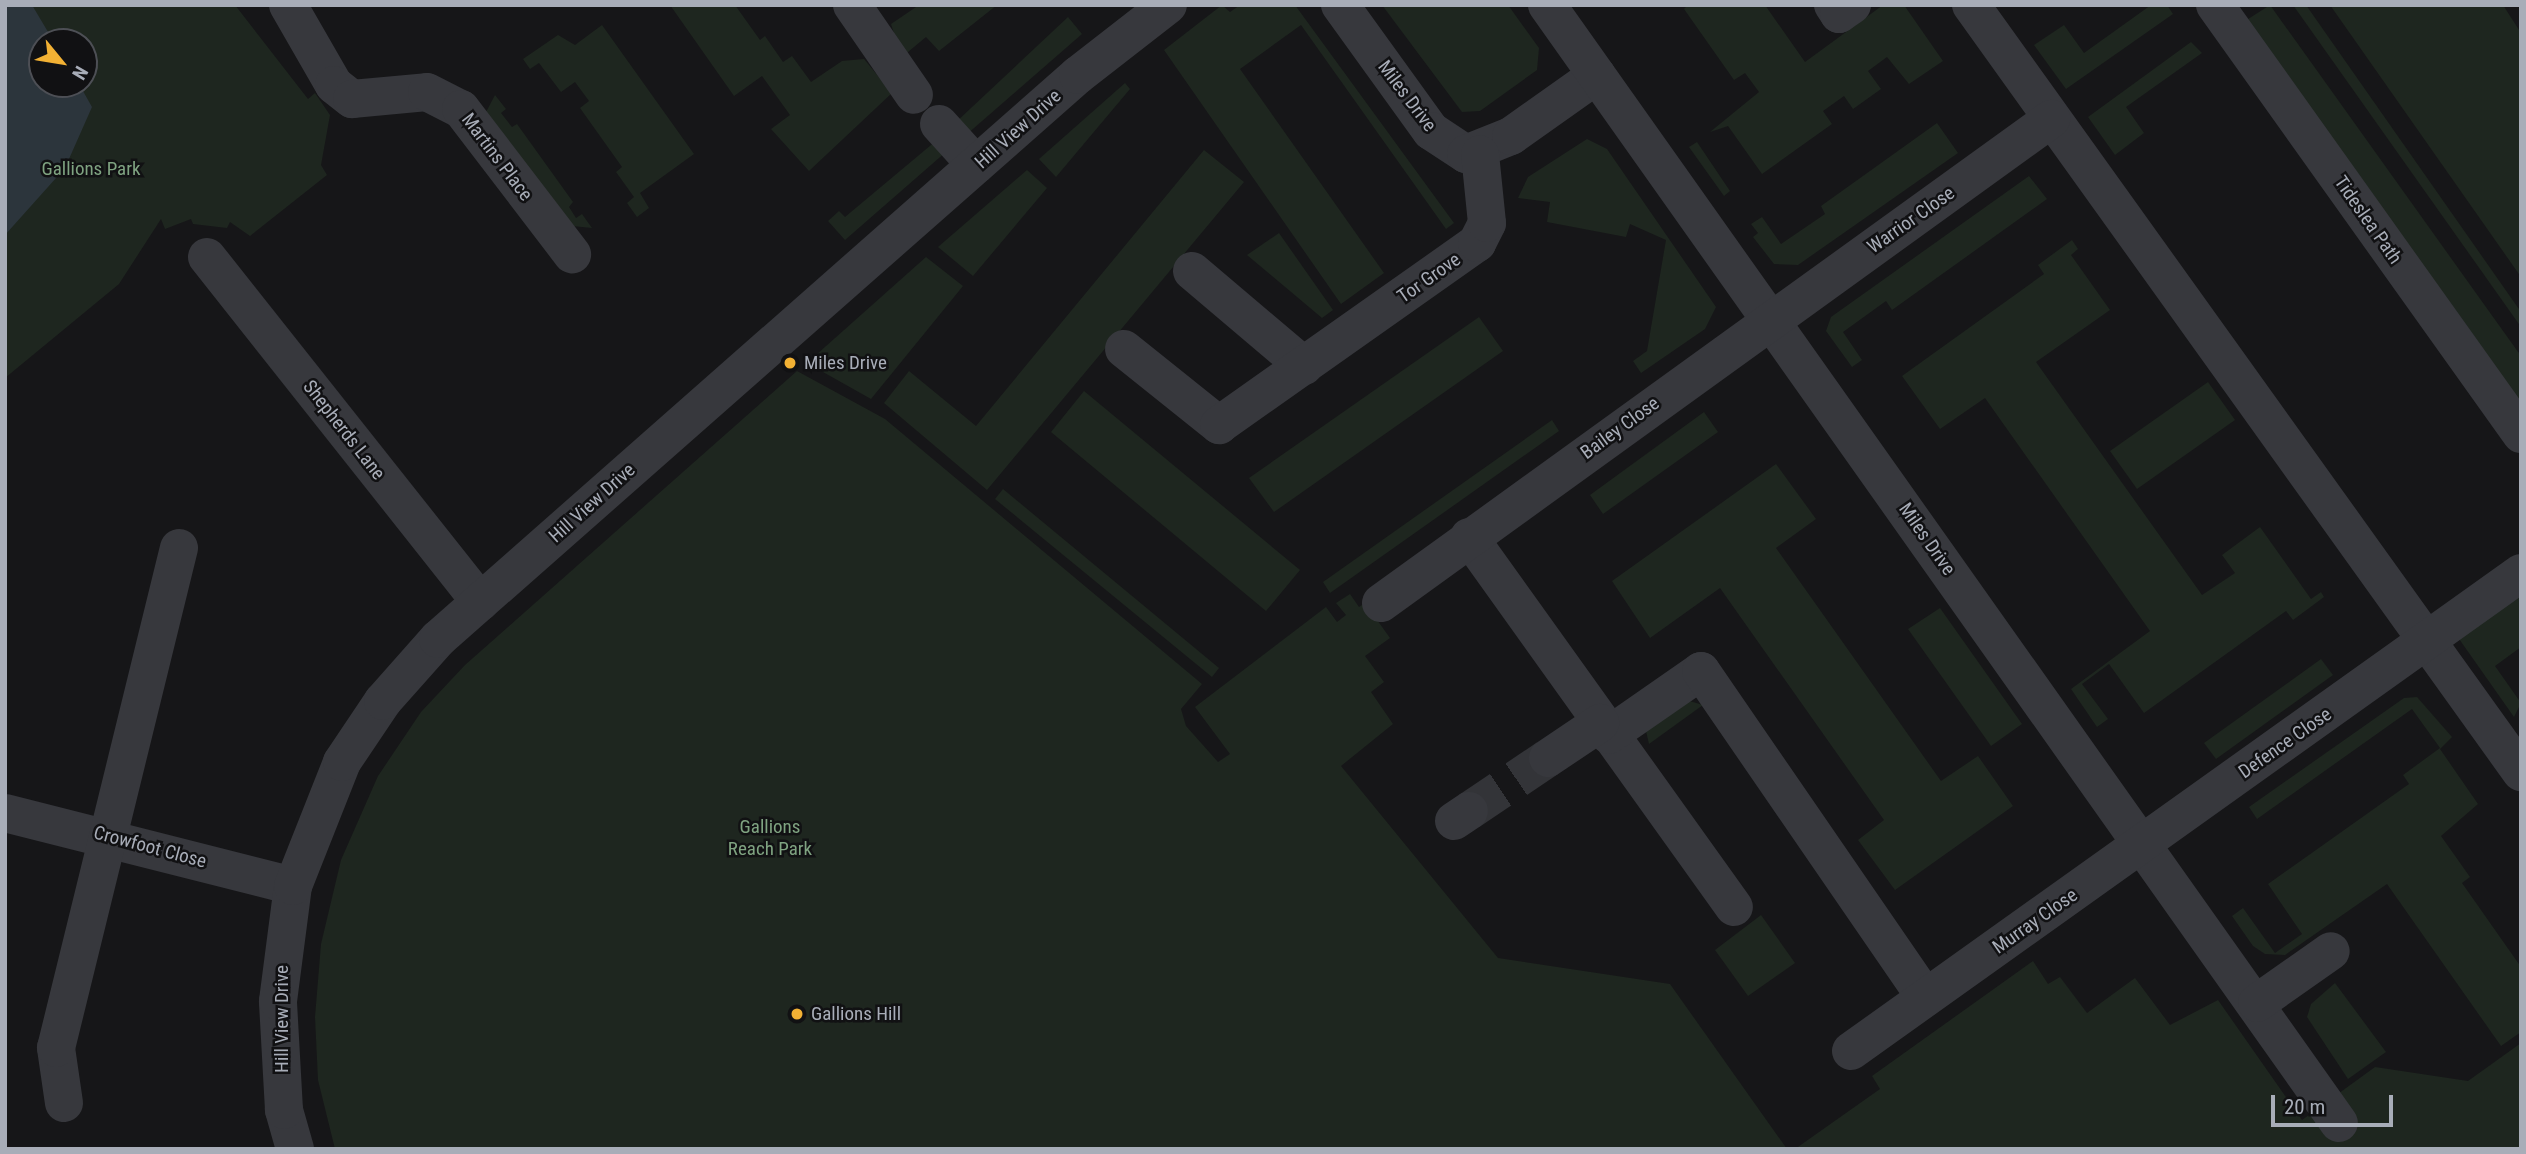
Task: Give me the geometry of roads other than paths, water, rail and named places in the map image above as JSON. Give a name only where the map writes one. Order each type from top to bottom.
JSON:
[{"type":"street","name":"Martins Place","points":[[288,5],[334,85],[352,99],[427,92],[461,109],[572,254]]},
{"type":"street","points":[[852,5],[914,95]]},
{"type":"street","name":"Hill View Drive","points":[[284,1147],[278,1001],[293,886],[342,762],[383,701],[480,602],[976,165],[1168,5]]},
{"type":"street","name":"Miles Drive","points":[[1340,5],[1431,131],[1450,148],[1480,153]]},
{"type":"street","name":"Miles Drive","points":[[1547,5],[2317,1086],[2339,1123]]},
{"type":"street","points":[[1833,5],[1839,15],[1852,5]]},
{"type":"street","points":[[1971,5],[2105,200],[2370,568],[2521,772]]},
{"type":"street","name":"Tideslea Path","points":[[2215,5],[2521,434]]},
{"type":"street","points":[[1480,153],[1597,75]]},
{"type":"street","name":"Warrior Close","points":[[1771,320],[2051,120]]},
{"type":"street","points":[[939,124],[976,165]]},
{"type":"street","name":"Tor Grove","points":[[1124,349],[1219,425],[1477,243],[1487,223],[1480,153]]},
{"type":"street","name":"Shepherds Lane","points":[[207,257],[480,602]]},
{"type":"street","points":[[1192,271],[1304,366]]},
{"type":"street","name":"Bailey Close","points":[[1381,603],[1771,320]]},
{"type":"street","points":[[1469,537],[1511,600],[1734,907]]},
{"type":"street","points":[[64,1103],[56,1048],[106,834],[180,548]]},
{"type":"street","points":[[2426,643],[2521,573]]},
{"type":"street","name":"Defence Close","points":[[2144,844],[2426,643]]},
{"type":"street","points":[[1548,758],[1604,729],[1701,671],[1926,997]]},
{"type":"street","name":"Crowfoot Close","points":[[5,813],[106,834],[293,886]]},
{"type":"street","name":"Murray Close","points":[[1851,1051],[2144,844]]},
{"type":"street","points":[[2257,1003],[2331,951]]},
{"type":"tunnel","points":[[1469,811],[1548,758]]},
{"type":"place","name":"Miles Drive","points":[[790,363]]},
{"type":"place","name":"Gallions Hill","points":[[797,1014]]},
{"type":"park label","name":"Gallions Park","points":[[91,169]]},
{"type":"park label","name":"Gallions Reach Park","points":[[770,838]]}]
